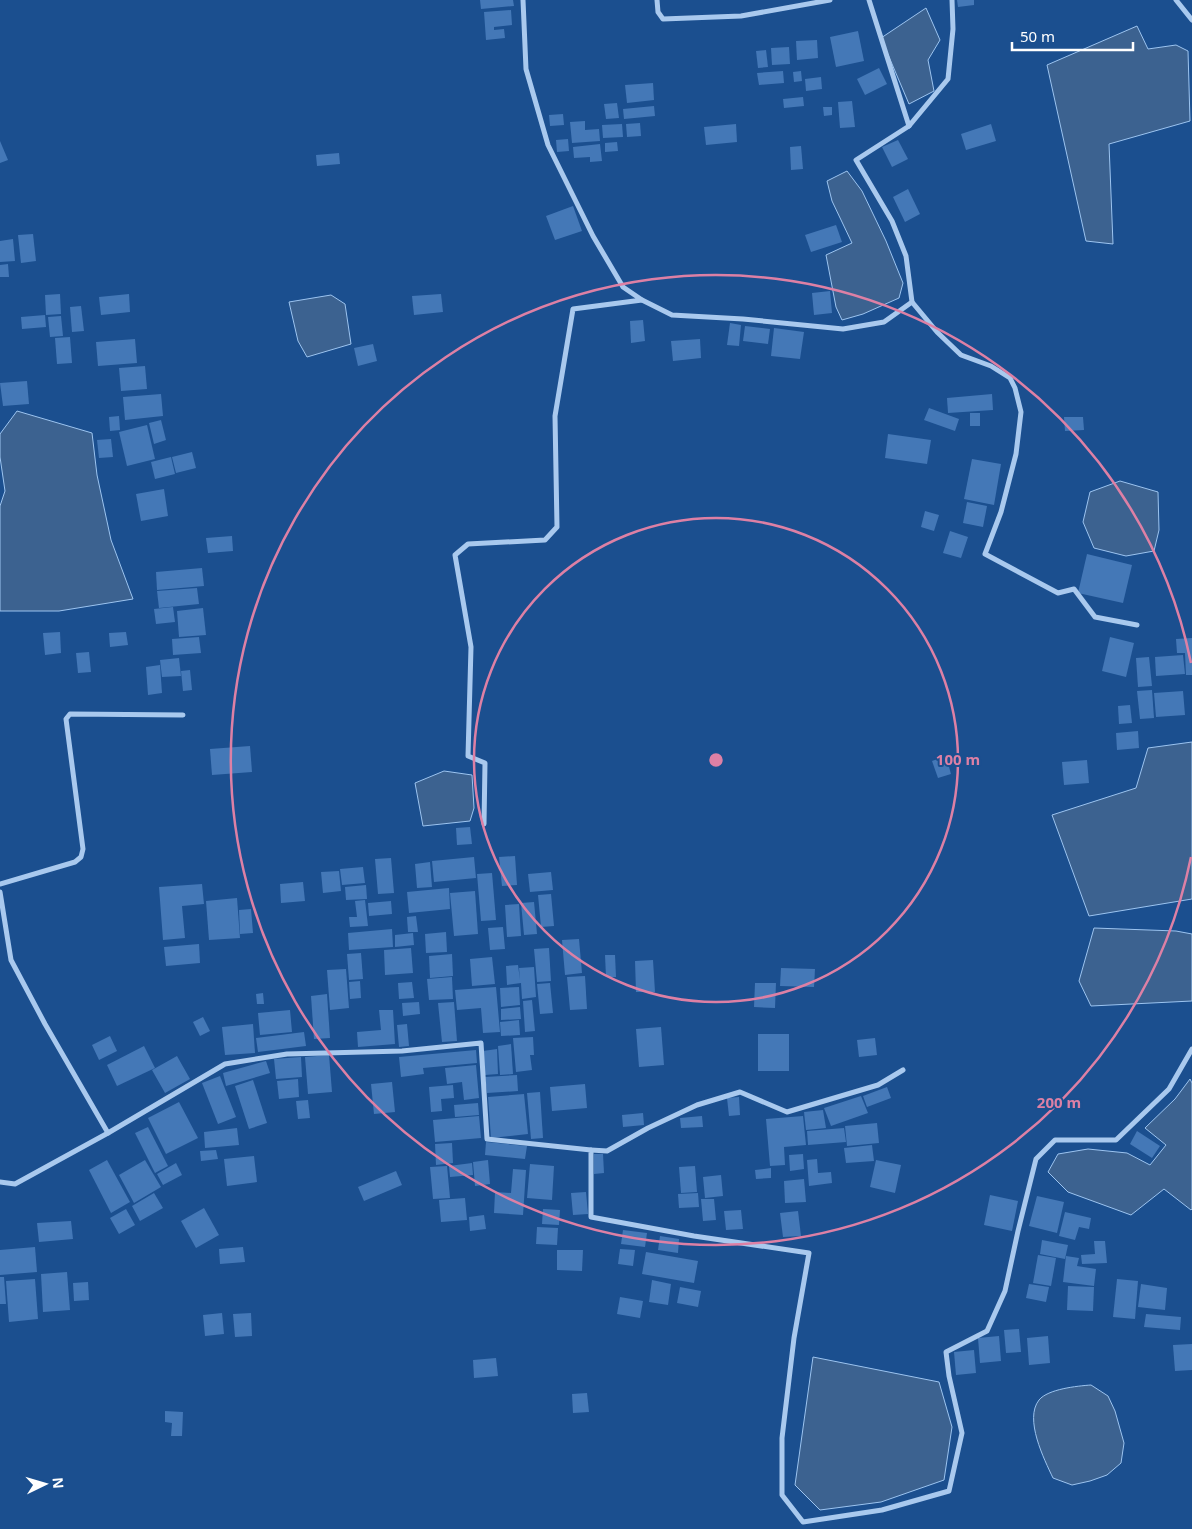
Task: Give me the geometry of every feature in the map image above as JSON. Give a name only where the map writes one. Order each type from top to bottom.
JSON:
[{"type":"street","points":[[523,0],[526,69],[548,145],[593,236],[623,287],[642,300],[672,315],[743,319],[843,329],[884,322],[912,302]]},
{"type":"street","points":[[657,0],[658,12],[663,19],[741,16],[830,0]]},
{"type":"street","points":[[869,0],[909,126]]},
{"type":"street","points":[[952,0],[953,29],[948,80],[909,126],[856,160],[892,221],[906,256],[912,302],[961,356],[992,366],[1010,378],[1015,388],[1020,412],[1016,454],[1001,512],[985,554],[1058,593],[1074,589],[1095,617],[1137,625]]},
{"type":"street","points":[[1176,0],[1192,20]]},
{"type":"street","points":[[484,824],[485,763],[468,756],[471,647],[455,555],[468,544],[545,540],[557,527],[555,416],[573,309],[642,300]]},
{"type":"street","points":[[0,884],[75,862],[81,857],[83,850],[66,719],[70,714],[183,715]]},
{"type":"street","points":[[0,892],[11,960],[44,1024],[108,1134]]},
{"type":"street","points":[[0,1182],[14,1184],[108,1134],[225,1064],[287,1054],[402,1051],[481,1043],[487,1139],[607,1151],[648,1128],[697,1106],[740,1092],[787,1112],[878,1085],[904,1070]]},
{"type":"street","points":[[591,1150],[591,1217],[694,1236],[810,1253],[794,1338],[782,1438],[782,1495],[803,1522],[882,1510],[949,1491],[962,1433],[949,1376],[946,1352],[987,1331],[1005,1292],[1036,1159],[1055,1140],[1116,1140],[1169,1089],[1192,1049]]},
{"type":"water","points":[[926,8],[940,40],[928,60],[934,91],[909,104],[881,38]]},
{"type":"water","points":[[1137,26],[1148,49],[1176,45],[1188,51],[1190,121],[1109,144],[1113,244],[1086,241],[1047,65]]},
{"type":"water","points":[[847,171],[862,191],[886,241],[903,283],[899,298],[863,314],[842,320],[836,307],[826,255],[852,243],[832,201],[827,181]]},
{"type":"water","points":[[331,295],[345,304],[351,344],[307,357],[298,341],[289,302]]},
{"type":"water","points":[[17,411],[92,433],[97,475],[111,540],[133,599],[59,611],[0,611],[0,506],[5,491],[0,457],[0,434]]},
{"type":"water","points":[[1120,481],[1158,492],[1159,530],[1154,551],[1126,556],[1094,548],[1083,522],[1090,492]]},
{"type":"water","points":[[1192,742],[1192,899],[1089,916],[1052,815],[1136,788],[1148,748]]},
{"type":"water","points":[[444,771],[472,775],[474,808],[470,821],[423,826],[415,783]]},
{"type":"water","points":[[1094,928],[1176,931],[1192,934],[1192,1001],[1091,1006],[1079,981]]},
{"type":"water","points":[[1190,1079],[1192,1083],[1191,1210],[1164,1189],[1131,1215],[1068,1192],[1048,1172],[1058,1154],[1088,1149],[1127,1153],[1150,1165],[1166,1145],[1145,1128],[1175,1099]]},
{"type":"water","points":[[813,1357],[939,1382],[952,1427],[944,1480],[881,1502],[820,1510],[795,1485]]},
{"type":"water","points":[[1091,1385],[1108,1396],[1115,1411],[1124,1443],[1121,1463],[1107,1475],[1072,1485],[1053,1478],[1034,1428],[1035,1408],[1039,1400],[1049,1393]]},
{"type":"building","points":[[480,0],[513,0],[514,6],[481,9]]},
{"type":"building","points":[[957,0],[974,0],[974,5],[958,7]]},
{"type":"building","points":[[511,10],[512,25],[494,27],[494,30],[504,29],[505,38],[486,40],[484,12]]},
{"type":"building","points":[[858,31],[864,61],[836,67],[830,37]]},
{"type":"building","points":[[817,40],[818,58],[797,60],[796,41]]},
{"type":"building","points":[[789,47],[790,64],[772,65],[771,48]]},
{"type":"building","points":[[766,50],[768,67],[758,68],[756,51]]},
{"type":"building","points":[[879,68],[887,84],[865,95],[857,79]]},
{"type":"building","points":[[783,71],[784,83],[759,85],[757,73]]},
{"type":"building","points":[[801,71],[802,81],[794,82],[793,72]]},
{"type":"building","points":[[821,77],[822,89],[806,91],[805,79]]},
{"type":"building","points":[[653,83],[654,100],[627,103],[625,85]]},
{"type":"building","points":[[803,97],[804,106],[784,108],[783,99]]},
{"type":"building","points":[[852,101],[855,127],[840,128],[838,102]]},
{"type":"building","points":[[617,103],[619,118],[606,119],[604,104]]},
{"type":"building","points":[[654,106],[655,116],[624,119],[623,109]]},
{"type":"building","points":[[823,107],[832,107],[832,115],[824,116]]},
{"type":"building","points":[[563,114],[564,125],[550,126],[549,115]]},
{"type":"building","points":[[585,121],[585,130],[599,129],[600,141],[572,143],[570,122]]},
{"type":"building","points":[[640,123],[641,136],[627,137],[626,124]]},
{"type":"building","points":[[622,124],[623,137],[603,138],[602,125]]},
{"type":"building","points":[[736,124],[737,142],[706,145],[704,127]]},
{"type":"building","points":[[991,124],[996,141],[966,150],[961,134]]},
{"type":"building","points":[[568,139],[569,151],[557,152],[556,140]]},
{"type":"building","points":[[898,140],[908,159],[892,167],[882,147]]},
{"type":"building","points":[[0,141],[8,160],[0,163]]},
{"type":"building","points":[[617,142],[618,151],[605,152],[605,143]]},
{"type":"building","points":[[600,144],[602,161],[590,162],[590,157],[574,158],[573,147]]},
{"type":"building","points":[[801,146],[803,169],[791,170],[790,147]]},
{"type":"building","points":[[339,153],[340,164],[317,166],[316,155]]},
{"type":"building","points":[[908,189],[920,214],[905,222],[893,197]]},
{"type":"building","points":[[573,206],[582,231],[555,240],[546,216]]},
{"type":"building","points":[[836,225],[842,242],[811,252],[805,235]]},
{"type":"building","points":[[33,234],[36,261],[21,263],[18,235]]},
{"type":"building","points":[[13,239],[15,261],[0,262],[0,241]]},
{"type":"building","points":[[8,264],[9,277],[0,277],[0,265]]},
{"type":"building","points":[[830,291],[832,313],[814,315],[812,293]]},
{"type":"building","points":[[60,294],[61,314],[46,315],[45,295]]},
{"type":"building","points":[[129,294],[130,312],[101,315],[99,297]]},
{"type":"building","points":[[441,294],[443,312],[414,315],[412,296]]},
{"type":"building","points":[[81,306],[84,331],[72,332],[70,307]]},
{"type":"building","points":[[45,315],[46,327],[22,329],[21,317]]},
{"type":"building","points":[[61,316],[63,336],[50,337],[48,317]]},
{"type":"building","points":[[643,320],[645,341],[631,343],[630,321]]},
{"type":"building","points":[[730,323],[741,325],[739,346],[727,345]]},
{"type":"building","points":[[745,326],[770,329],[768,344],[743,341]]},
{"type":"building","points":[[774,328],[804,332],[800,359],[771,356]]},
{"type":"building","points":[[70,337],[72,363],[57,364],[55,338]]},
{"type":"building","points":[[135,339],[137,363],[98,366],[96,342]]},
{"type":"building","points":[[700,339],[701,358],[673,361],[671,341]]},
{"type":"building","points":[[373,344],[377,361],[358,366],[354,348]]},
{"type":"building","points":[[145,366],[147,389],[121,391],[119,368]]},
{"type":"building","points":[[27,381],[29,404],[3,406],[0,383]]},
{"type":"building","points":[[161,394],[163,416],[125,420],[123,397]]},
{"type":"building","points":[[992,394],[993,410],[948,413],[947,398]]},
{"type":"building","points":[[929,408],[959,419],[955,431],[924,420]]},
{"type":"building","points":[[970,413],[980,413],[980,426],[970,426]]},
{"type":"building","points":[[119,416],[120,430],[110,431],[109,417]]},
{"type":"building","points":[[1064,417],[1083,417],[1084,430],[1065,431]]},
{"type":"building","points":[[161,420],[166,440],[154,444],[149,423]]},
{"type":"building","points":[[147,425],[155,459],[127,466],[119,432]]},
{"type":"building","points":[[888,434],[931,440],[927,464],[885,458]]},
{"type":"building","points":[[111,439],[113,457],[99,458],[97,440]]},
{"type":"building","points":[[192,452],[196,468],[176,473],[172,457]]},
{"type":"building","points":[[171,457],[175,474],[155,479],[151,462]]},
{"type":"building","points":[[972,459],[1001,464],[994,505],[964,499]]},
{"type":"building","points":[[164,489],[168,516],[141,521],[136,494]]},
{"type":"building","points":[[967,502],[987,506],[983,527],[963,523]]},
{"type":"building","points":[[925,511],[939,515],[934,531],[921,527]]},
{"type":"building","points":[[950,531],[968,537],[961,558],[943,553]]},
{"type":"building","points":[[232,536],[233,551],[208,553],[206,538]]},
{"type":"building","points":[[1087,554],[1132,565],[1123,603],[1078,593]]},
{"type":"building","points":[[202,568],[204,586],[157,590],[156,572]]},
{"type":"building","points":[[197,588],[199,604],[159,608],[157,591]]},
{"type":"building","points":[[173,607],[175,622],[156,624],[154,609]]},
{"type":"building","points":[[203,608],[206,635],[179,637],[177,611]]},
{"type":"building","points":[[60,632],[61,653],[45,655],[43,633]]},
{"type":"building","points":[[126,632],[128,645],[110,647],[109,633]]},
{"type":"building","points":[[199,637],[201,653],[173,655],[172,639]]},
{"type":"building","points":[[1110,637],[1134,643],[1126,677],[1102,671]]},
{"type":"building","points":[[1192,638],[1192,675],[1186,675],[1185,653],[1177,653],[1176,639]]},
{"type":"building","points":[[89,652],[91,672],[78,673],[76,653]]},
{"type":"building","points":[[1183,655],[1185,674],[1156,676],[1155,657]]},
{"type":"building","points":[[1149,657],[1152,686],[1138,687],[1136,658]]},
{"type":"building","points":[[179,658],[181,676],[162,677],[160,660]]},
{"type":"building","points":[[160,665],[162,693],[148,695],[146,667]]},
{"type":"building","points":[[190,670],[192,690],[183,691],[181,671]]},
{"type":"building","points":[[1152,690],[1154,718],[1140,719],[1137,691]]},
{"type":"building","points":[[1183,691],[1185,715],[1156,717],[1154,693]]},
{"type":"building","points":[[1130,705],[1132,723],[1119,724],[1118,706]]},
{"type":"building","points":[[1138,731],[1139,748],[1117,750],[1116,733]]},
{"type":"building","points":[[250,746],[252,772],[212,775],[210,749]]},
{"type":"building","points":[[946,756],[951,774],[938,778],[932,761]]},
{"type":"building","points":[[1087,760],[1089,783],[1064,785],[1062,762]]},
{"type":"building","points":[[470,827],[472,844],[457,845],[456,828]]},
{"type":"building","points":[[515,856],[517,885],[502,886],[499,857]]},
{"type":"building","points":[[474,857],[476,878],[434,882],[432,861]]},
{"type":"building","points":[[391,858],[394,893],[378,894],[375,859]]},
{"type":"building","points":[[430,862],[432,887],[417,888],[415,864]]},
{"type":"building","points":[[363,867],[365,883],[342,885],[340,869]]},
{"type":"building","points":[[339,871],[341,891],[323,893],[321,872]]},
{"type":"building","points":[[551,872],[553,890],[530,892],[528,874]]},
{"type":"building","points":[[492,873],[496,920],[481,921],[477,874]]},
{"type":"building","points":[[303,882],[305,901],[281,903],[280,884]]},
{"type":"building","points":[[202,884],[204,904],[182,906],[185,938],[163,940],[159,887]]},
{"type":"building","points":[[366,885],[367,899],[346,900],[345,887]]},
{"type":"building","points":[[449,888],[450,909],[409,913],[407,892]]},
{"type":"building","points":[[475,891],[478,934],[454,936],[450,893]]},
{"type":"building","points":[[551,894],[554,926],[541,927],[538,895]]},
{"type":"building","points":[[237,898],[240,938],[209,940],[206,901]]},
{"type":"building","points":[[365,900],[368,926],[350,927],[349,917],[357,917],[355,901]]},
{"type":"building","points":[[391,901],[392,914],[369,916],[368,903]]},
{"type":"building","points":[[534,902],[537,934],[524,935],[521,903]]},
{"type":"building","points":[[519,904],[521,936],[507,937],[505,905]]},
{"type":"building","points":[[251,909],[253,933],[240,934],[239,910]]},
{"type":"building","points":[[416,916],[418,932],[408,932],[407,917]]},
{"type":"building","points":[[503,927],[505,949],[490,950],[488,928]]},
{"type":"building","points":[[392,929],[393,947],[349,950],[348,933]]},
{"type":"building","points":[[446,932],[447,952],[426,953],[425,934]]},
{"type":"building","points":[[413,933],[414,945],[395,947],[395,935]]},
{"type":"building","points":[[579,939],[582,973],[565,975],[562,940]]},
{"type":"building","points":[[199,944],[200,963],[166,966],[164,947]]},
{"type":"building","points":[[411,948],[413,973],[385,975],[384,950]]},
{"type":"building","points":[[549,948],[551,981],[537,982],[534,949]]},
{"type":"building","points":[[361,953],[363,979],[349,980],[347,954]]},
{"type":"building","points":[[452,954],[453,976],[430,978],[429,956]]},
{"type":"building","points":[[605,955],[615,955],[616,977],[606,977]]},
{"type":"building","points":[[492,957],[495,984],[472,986],[470,959]]},
{"type":"building","points":[[653,960],[655,992],[636,992],[635,961]]},
{"type":"building","points":[[518,965],[520,980],[519,968],[534,967],[536,997],[522,999],[521,983],[507,985],[506,966]]},
{"type":"building","points":[[781,968],[815,969],[814,987],[780,986]]},
{"type":"building","points":[[346,969],[349,1008],[330,1010],[327,970]]},
{"type":"building","points":[[585,976],[587,1009],[570,1010],[567,977]]},
{"type":"building","points":[[452,977],[453,999],[429,1000],[427,979]]},
{"type":"building","points":[[360,981],[361,998],[350,999],[349,982]]},
{"type":"building","points":[[412,982],[414,998],[399,999],[398,983]]},
{"type":"building","points":[[550,983],[553,1013],[540,1014],[537,984]]},
{"type":"building","points":[[755,983],[776,983],[775,1008],[754,1007]]},
{"type":"building","points":[[496,987],[500,1032],[483,1033],[481,1008],[457,1010],[455,990]]},
{"type":"building","points":[[519,987],[520,1005],[501,1007],[500,988]]},
{"type":"building","points":[[263,993],[264,1004],[257,1004],[256,994]]},
{"type":"building","points":[[327,994],[330,1038],[314,1039],[311,996]]},
{"type":"building","points":[[532,1000],[535,1031],[525,1032],[523,1001]]},
{"type":"building","points":[[419,1002],[420,1014],[403,1016],[402,1003]]},
{"type":"building","points":[[454,1002],[457,1041],[442,1042],[438,1003]]},
{"type":"building","points":[[520,1007],[521,1019],[501,1020],[501,1009]]},
{"type":"building","points":[[290,1010],[292,1032],[260,1035],[258,1013]]},
{"type":"building","points":[[379,1010],[393,1010],[395,1044],[358,1047],[357,1032],[381,1030]]},
{"type":"building","points":[[203,1017],[210,1031],[200,1036],[193,1022]]},
{"type":"building","points":[[519,1020],[520,1035],[501,1036],[500,1022]]},
{"type":"building","points":[[253,1024],[255,1053],[225,1055],[222,1027]]},
{"type":"building","points":[[407,1024],[409,1046],[399,1047],[397,1025]]},
{"type":"building","points":[[661,1027],[664,1065],[639,1067],[636,1029]]},
{"type":"building","points":[[304,1032],[306,1046],[258,1052],[256,1038]]},
{"type":"building","points":[[758,1034],[789,1034],[789,1071],[758,1071]]},
{"type":"building","points":[[110,1036],[117,1051],[99,1060],[92,1045]]},
{"type":"building","points":[[533,1037],[534,1055],[530,1055],[532,1070],[516,1072],[513,1038]]},
{"type":"building","points":[[875,1038],[877,1055],[859,1057],[857,1040]]},
{"type":"building","points":[[511,1044],[513,1074],[500,1075],[498,1046]]},
{"type":"building","points":[[144,1046],[155,1068],[117,1086],[107,1065]]},
{"type":"building","points":[[497,1049],[498,1074],[485,1075],[483,1051]]},
{"type":"building","points":[[476,1050],[477,1063],[423,1068],[424,1074],[401,1077],[399,1057]]},
{"type":"building","points":[[329,1055],[332,1092],[308,1094],[305,1057]]},
{"type":"building","points":[[177,1056],[190,1079],[165,1093],[152,1070]]},
{"type":"building","points":[[301,1057],[302,1077],[276,1079],[274,1059]]},
{"type":"building","points":[[266,1061],[270,1073],[226,1086],[223,1073]]},
{"type":"building","points":[[476,1065],[479,1098],[464,1100],[462,1082],[447,1084],[445,1068]]},
{"type":"building","points":[[517,1075],[518,1091],[487,1093],[485,1077]]},
{"type":"building","points":[[220,1076],[236,1117],[218,1124],[202,1083]]},
{"type":"building","points":[[298,1079],[299,1097],[279,1099],[277,1081]]},
{"type":"building","points":[[253,1080],[267,1123],[249,1129],[235,1086]]},
{"type":"building","points":[[392,1082],[395,1112],[374,1114],[371,1084]]},
{"type":"building","points":[[585,1084],[587,1108],[552,1111],[550,1087]]},
{"type":"building","points":[[453,1085],[454,1098],[441,1099],[442,1111],[431,1112],[429,1087]]},
{"type":"building","points":[[887,1087],[891,1098],[867,1107],[863,1096]]},
{"type":"building","points":[[540,1092],[543,1138],[531,1139],[527,1093]]},
{"type":"building","points":[[524,1094],[528,1134],[491,1138],[488,1097]]},
{"type":"building","points":[[861,1096],[868,1113],[831,1126],[824,1108]]},
{"type":"building","points":[[739,1097],[740,1115],[729,1116],[727,1098]]},
{"type":"building","points":[[308,1100],[310,1118],[298,1119],[296,1101]]},
{"type":"building","points":[[179,1102],[198,1138],[166,1154],[148,1118]]},
{"type":"building","points":[[478,1103],[479,1115],[455,1117],[454,1105]]},
{"type":"building","points":[[823,1110],[826,1128],[806,1130],[804,1112]]},
{"type":"building","points":[[643,1113],[644,1125],[623,1127],[622,1115]]},
{"type":"building","points":[[479,1116],[481,1138],[435,1142],[433,1120]]},
{"type":"building","points":[[702,1116],[703,1127],[681,1128],[680,1118]]},
{"type":"building","points":[[803,1116],[806,1145],[784,1147],[785,1165],[770,1166],[766,1119]]},
{"type":"building","points":[[877,1123],[879,1143],[847,1146],[845,1126]]},
{"type":"building","points":[[148,1127],[168,1166],[155,1173],[135,1133]]},
{"type":"building","points":[[237,1128],[239,1145],[205,1148],[204,1132]]},
{"type":"building","points":[[844,1128],[846,1142],[808,1145],[807,1131]]},
{"type":"building","points":[[1137,1131],[1160,1146],[1152,1158],[1130,1144]]},
{"type":"building","points":[[486,1142],[527,1146],[525,1159],[485,1155]]},
{"type":"building","points":[[452,1143],[453,1163],[436,1165],[435,1144]]},
{"type":"building","points":[[872,1145],[874,1161],[846,1163],[844,1148]]},
{"type":"building","points":[[216,1150],[218,1159],[201,1161],[200,1151]]},
{"type":"building","points":[[594,1154],[603,1154],[604,1173],[594,1174]]},
{"type":"building","points":[[803,1154],[804,1169],[790,1171],[789,1155]]},
{"type":"building","points":[[254,1156],[257,1182],[227,1186],[224,1159]]},
{"type":"building","points":[[817,1159],[818,1173],[831,1172],[832,1183],[809,1186],[807,1160]]},
{"type":"building","points":[[107,1160],[130,1202],[111,1213],[89,1170]]},
{"type":"building","points":[[145,1160],[161,1187],[134,1203],[119,1175]]},
{"type":"building","points":[[488,1160],[490,1184],[475,1186],[473,1162]]},
{"type":"building","points":[[876,1160],[901,1165],[895,1193],[870,1187]]},
{"type":"building","points":[[176,1163],[182,1175],[163,1185],[157,1174]]},
{"type":"building","points":[[472,1163],[473,1175],[450,1177],[449,1166]]},
{"type":"building","points":[[530,1164],[554,1166],[552,1200],[527,1198]]},
{"type":"building","points":[[447,1166],[450,1198],[433,1199],[430,1167]]},
{"type":"building","points":[[695,1166],[697,1192],[681,1193],[679,1167]]},
{"type":"building","points":[[771,1168],[771,1178],[756,1179],[755,1170]]},
{"type":"building","points":[[513,1169],[526,1170],[523,1215],[494,1213],[495,1192],[511,1193]]},
{"type":"building","points":[[396,1171],[402,1185],[364,1201],[358,1187]]},
{"type":"building","points":[[721,1175],[723,1196],[705,1198],[703,1177]]},
{"type":"building","points":[[804,1179],[806,1202],[785,1203],[784,1181]]},
{"type":"building","points":[[586,1192],[588,1214],[573,1215],[571,1193]]},
{"type":"building","points":[[154,1193],[163,1208],[140,1221],[132,1206]]},
{"type":"building","points":[[698,1193],[699,1207],[679,1208],[678,1194]]},
{"type":"building","points":[[990,1195],[1018,1201],[1012,1231],[984,1225]]},
{"type":"building","points":[[1037,1196],[1064,1202],[1057,1233],[1029,1226]]},
{"type":"building","points":[[465,1198],[467,1220],[441,1222],[439,1200]]},
{"type":"building","points":[[701,1199],[714,1199],[716,1220],[703,1221]]},
{"type":"building","points":[[204,1208],[219,1235],[196,1248],[181,1221]]},
{"type":"building","points":[[126,1209],[135,1225],[119,1234],[110,1218]]},
{"type":"building","points":[[543,1209],[560,1210],[559,1225],[542,1224]]},
{"type":"building","points":[[741,1210],[743,1229],[726,1230],[724,1211]]},
{"type":"building","points":[[798,1211],[801,1236],[783,1237],[780,1213]]},
{"type":"building","points":[[1065,1212],[1091,1218],[1089,1229],[1079,1227],[1075,1240],[1059,1236]]},
{"type":"building","points":[[484,1215],[486,1229],[470,1231],[469,1217]]},
{"type":"building","points":[[71,1221],[73,1239],[39,1242],[37,1223]]},
{"type":"building","points":[[537,1227],[558,1228],[557,1245],[536,1244]]},
{"type":"building","points":[[623,1230],[647,1233],[645,1247],[621,1244]]},
{"type":"building","points":[[660,1236],[679,1239],[678,1253],[658,1250]]},
{"type":"building","points":[[1042,1240],[1068,1245],[1065,1259],[1040,1254]]},
{"type":"building","points":[[1094,1241],[1105,1241],[1107,1263],[1082,1264],[1081,1255],[1095,1254]]},
{"type":"building","points":[[35,1247],[37,1272],[0,1275],[0,1250]]},
{"type":"building","points":[[243,1247],[245,1262],[220,1264],[219,1249]]},
{"type":"building","points":[[620,1249],[635,1250],[633,1266],[618,1264]]},
{"type":"building","points":[[557,1250],[583,1250],[582,1271],[557,1270]]},
{"type":"building","points":[[646,1252],[698,1261],[694,1283],[642,1274]]},
{"type":"building","points":[[1038,1255],[1056,1258],[1051,1286],[1033,1283]]},
{"type":"building","points":[[1066,1256],[1079,1258],[1077,1266],[1096,1269],[1094,1286],[1063,1282]]},
{"type":"building","points":[[67,1272],[70,1310],[43,1312],[41,1274]]},
{"type":"building","points":[[0,1277],[4,1277],[6,1304],[0,1304]]},
{"type":"building","points":[[35,1279],[38,1319],[9,1322],[6,1281]]},
{"type":"building","points":[[1117,1279],[1138,1281],[1135,1319],[1113,1317]]},
{"type":"building","points":[[652,1280],[671,1284],[668,1305],[649,1302]]},
{"type":"building","points":[[88,1282],[89,1300],[74,1301],[73,1283]]},
{"type":"building","points":[[1029,1284],[1049,1287],[1046,1302],[1026,1298]]},
{"type":"building","points":[[1141,1284],[1167,1288],[1165,1310],[1138,1307]]},
{"type":"building","points":[[1068,1286],[1094,1287],[1093,1311],[1067,1310]]},
{"type":"building","points":[[680,1287],[701,1291],[698,1307],[677,1303]]},
{"type":"building","points":[[620,1297],[643,1301],[640,1318],[617,1314]]},
{"type":"building","points":[[222,1313],[224,1334],[205,1336],[203,1315]]},
{"type":"building","points":[[251,1313],[252,1336],[235,1337],[233,1314]]},
{"type":"building","points":[[1146,1314],[1181,1317],[1180,1330],[1144,1327]]},
{"type":"building","points":[[1019,1329],[1021,1352],[1006,1353],[1004,1330]]},
{"type":"building","points":[[999,1336],[1001,1361],[980,1363],[978,1338]]},
{"type":"building","points":[[1048,1336],[1050,1363],[1029,1365],[1027,1338]]},
{"type":"building","points":[[1192,1344],[1192,1370],[1175,1371],[1173,1345]]},
{"type":"building","points":[[974,1350],[976,1373],[956,1375],[954,1352]]},
{"type":"building","points":[[496,1358],[498,1376],[474,1378],[473,1360]]},
{"type":"building","points":[[587,1393],[589,1412],[573,1413],[572,1394]]},
{"type":"building","points":[[165,1411],[183,1412],[182,1436],[171,1436],[172,1423],[165,1422]]}]
